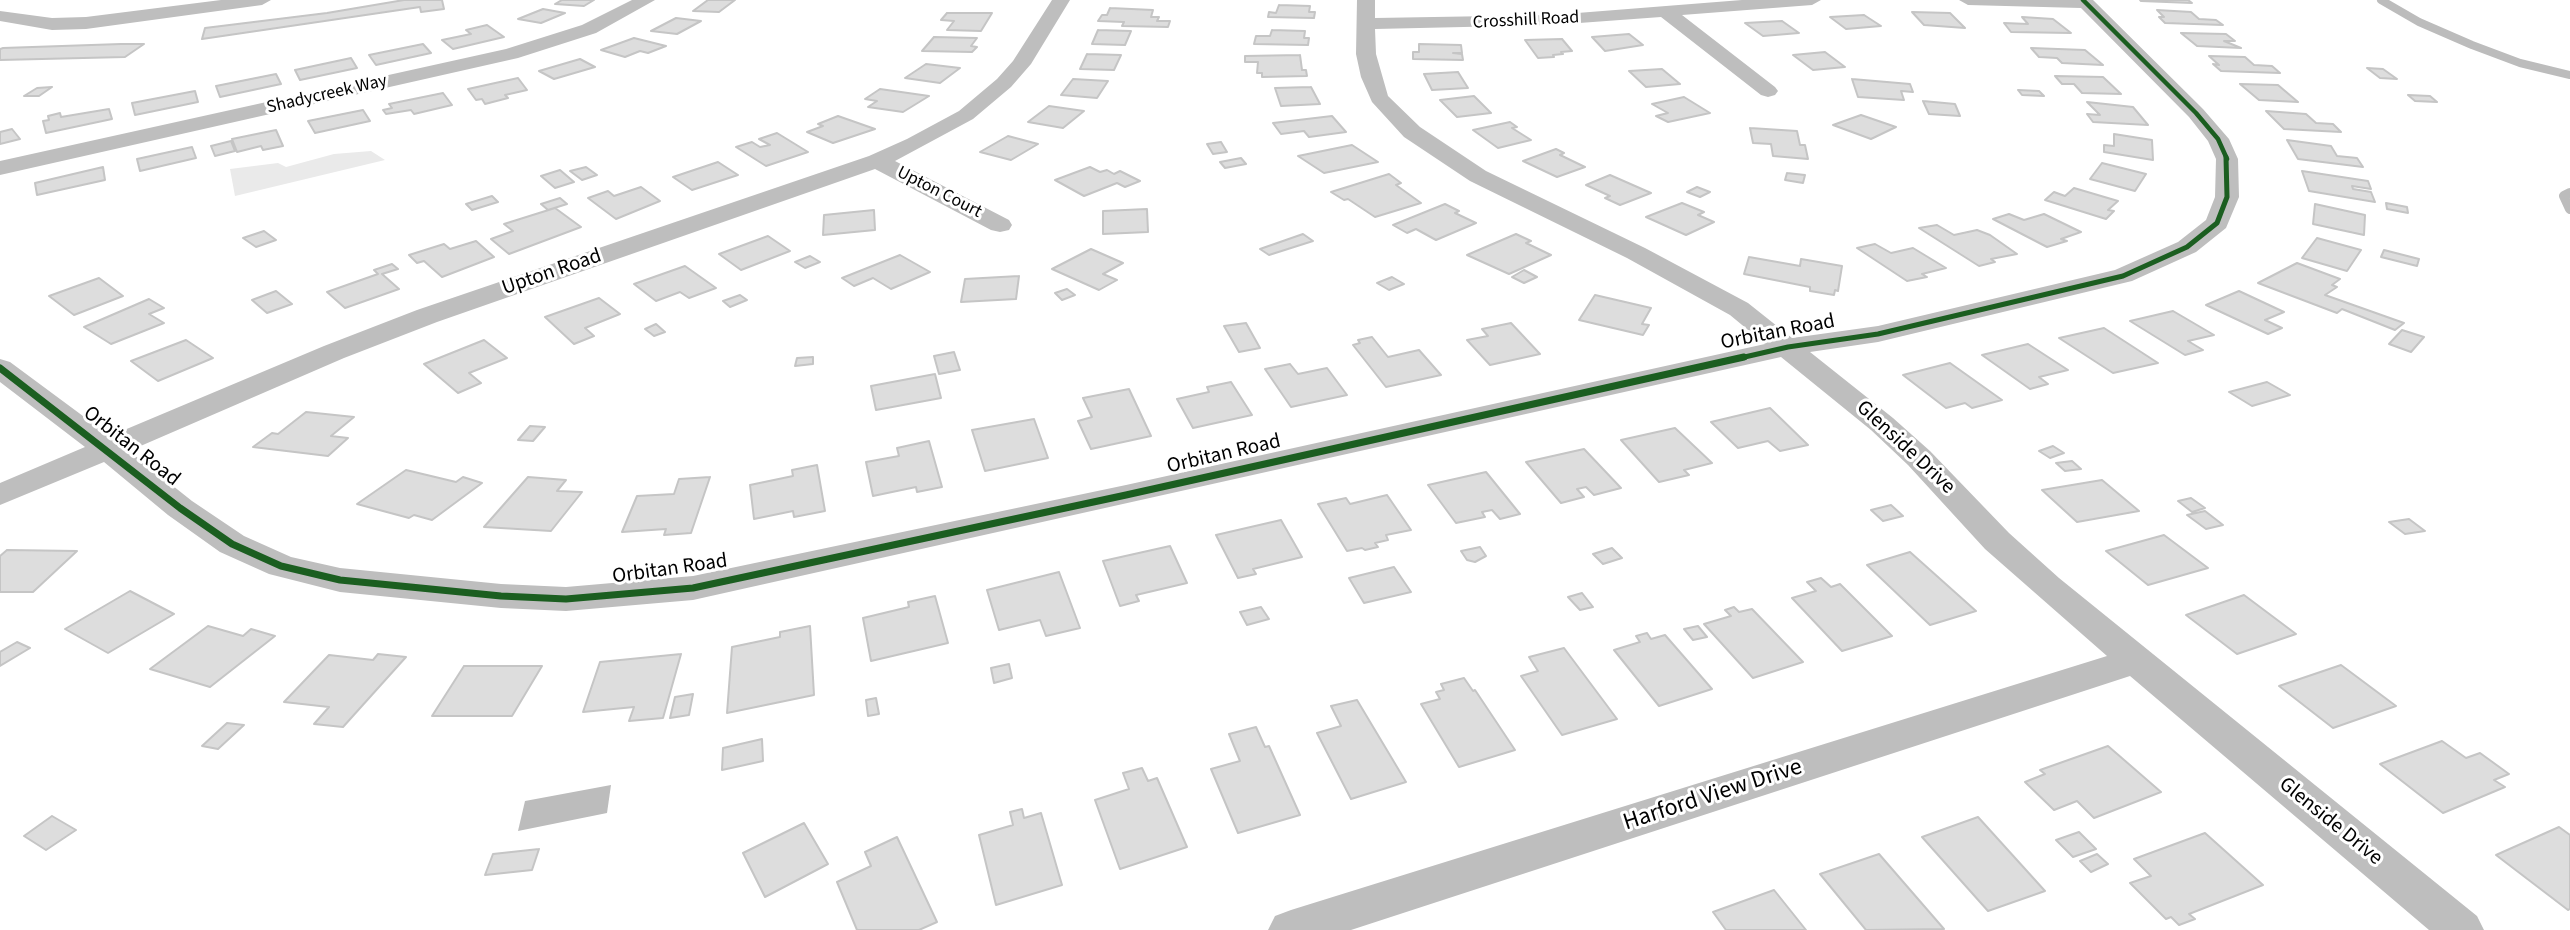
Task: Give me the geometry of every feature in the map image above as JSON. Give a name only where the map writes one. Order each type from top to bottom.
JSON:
[{"type":"street","points":[[0,2],[6,0]]},
{"type":"street","points":[[0,16],[51,24],[86,23],[262,0]]},
{"type":"street","name":"Shadycreek Way","points":[[0,168],[511,54],[589,29],[646,0]]},
{"type":"street","name":"Upton Road","points":[[0,495],[334,352],[427,316],[877,161],[949,126],[985,100],[1021,64],[1061,0]]},
{"type":"street","name":"Crosshill Road","points":[[1366,12],[1499,23],[1812,0]]},
{"type":"street","points":[[1968,0],[2084,1]]},
{"type":"street","name":"Orbitan Road","points":[[0,368],[211,530],[232,544],[281,566],[340,580],[409,588],[566,599],[706,585],[1126,495],[1788,347],[1878,334],[2123,276],[2187,247],[2217,223],[2227,197],[2227,159],[2218,139],[2196,113],[2084,1]]},
{"type":"street","name":"Glenside Drive","points":[[1366,12],[1366,54],[1379,98],[1412,132],[1478,176],[1636,253],[1739,309],[1891,433],[1957,496],[1997,541],[2134,661],[2461,930]]},
{"type":"street","points":[[1666,12],[1768,91]]},
{"type":"street","name":"Upton Court","points":[[877,161],[1000,225]]},
{"type":"street","name":"Harford View Drive","points":[[1291,930],[2134,661]]},
{"type":"shaded area","points":[[371,151],[385,160],[235,196],[230,169],[278,163],[286,167],[334,154]]},
{"type":"shaded area","points":[[611,785],[607,813],[518,831],[525,801]]},
{"type":"building","points":[[404,0],[442,0],[444,9],[421,12],[420,7],[202,39],[205,28],[327,13]]},
{"type":"building","points":[[562,0],[594,0],[584,6],[555,4]]},
{"type":"building","points":[[708,0],[735,0],[719,12],[693,11]]},
{"type":"building","points":[[2188,0],[2192,3],[2141,1]]},
{"type":"building","points":[[1279,5],[1310,6],[1309,12],[1315,12],[1314,18],[1268,17],[1269,12],[1276,13]]},
{"type":"building","points":[[1110,8],[1153,10],[1151,17],[1159,17],[1157,21],[1170,21],[1168,27],[1122,26],[1124,22],[1098,21],[1102,15],[1107,15]]},
{"type":"building","points":[[543,9],[565,13],[541,23],[518,19]]},
{"type":"building","points":[[2157,10],[2191,12],[2199,19],[2216,20],[2223,25],[2165,23],[2159,17],[2164,17]]},
{"type":"building","points":[[1912,12],[1950,13],[1965,28],[1924,25]]},
{"type":"building","points":[[947,13],[992,13],[981,31],[947,30],[954,21],[941,20]]},
{"type":"building","points":[[1864,15],[1881,26],[1846,29],[1830,17]]},
{"type":"building","points":[[2022,17],[2053,19],[2071,33],[2011,32],[2004,23],[2028,24]]},
{"type":"building","points":[[676,18],[701,21],[677,34],[651,31]]},
{"type":"building","points":[[1782,21],[1799,33],[1763,36],[1745,23]]},
{"type":"building","points":[[487,25],[504,37],[453,49],[442,40],[471,34],[466,30]]},
{"type":"building","points":[[1098,30],[1131,31],[1125,45],[1092,44]]},
{"type":"building","points":[[1272,30],[1305,31],[1304,38],[1309,38],[1308,45],[1254,44],[1256,36],[1270,36]]},
{"type":"building","points":[[2181,33],[2226,34],[2235,41],[2224,41],[2241,48],[2197,46]]},
{"type":"building","points":[[1629,34],[1643,45],[1605,51],[1592,37]]},
{"type":"building","points":[[934,37],[977,38],[971,46],[977,47],[972,52],[922,51]]},
{"type":"building","points":[[634,38],[666,46],[625,57],[601,50]]},
{"type":"building","points":[[1562,39],[1572,51],[1561,52],[1563,54],[1553,55],[1554,57],[1538,58],[1525,40]]},
{"type":"building","points":[[144,44],[125,57],[0,60],[0,49],[3,48]]},
{"type":"building","points":[[423,44],[431,53],[376,65],[369,55]]},
{"type":"building","points":[[1419,44],[1461,45],[1462,53],[1453,53],[1462,54],[1463,60],[1413,59],[1413,52],[1419,52]]},
{"type":"building","points":[[2031,48],[2085,50],[2103,65],[2062,63],[2057,58],[2039,57]]},
{"type":"building","points":[[1825,52],[1845,67],[1813,70],[1793,55]]},
{"type":"building","points":[[1087,54],[1121,55],[1114,70],[1080,69]]},
{"type":"building","points":[[1300,55],[1302,70],[1306,70],[1307,76],[1262,77],[1262,73],[1257,73],[1258,62],[1245,62],[1245,56]]},
{"type":"building","points":[[2209,56],[2245,57],[2254,65],[2272,66],[2280,73],[2221,71],[2213,64],[2219,65]]},
{"type":"building","points":[[351,58],[357,68],[300,80],[295,70]]},
{"type":"building","points":[[580,59],[595,67],[554,79],[539,71]]},
{"type":"building","points":[[926,64],[960,68],[940,83],[905,78]]},
{"type":"building","points":[[2367,68],[2383,69],[2397,79],[2380,78]]},
{"type":"building","points":[[1662,69],[1680,84],[1646,87],[1629,71]]},
{"type":"building","points":[[1458,72],[1468,88],[1432,90],[1424,74]]},
{"type":"building","points":[[276,74],[281,84],[220,97],[216,86]]},
{"type":"building","points":[[2055,76],[2103,77],[2121,94],[2082,93],[2074,84],[2062,84]]},
{"type":"building","points":[[518,78],[527,90],[505,95],[508,98],[485,104],[482,99],[476,100],[468,89]]},
{"type":"building","points":[[1073,79],[1108,81],[1097,98],[1061,95]]},
{"type":"building","points":[[1852,79],[1910,84],[1913,92],[1901,91],[1904,100],[1858,97]]},
{"type":"building","points":[[2240,84],[2278,85],[2298,102],[2259,100]]},
{"type":"building","points":[[52,87],[39,96],[24,96],[37,88]]},
{"type":"building","points":[[1311,87],[1320,104],[1281,106],[1275,88]]},
{"type":"building","points":[[880,89],[929,96],[903,112],[868,107],[877,101],[865,99]]},
{"type":"building","points":[[2018,90],[2039,91],[2044,96],[2022,95]]},
{"type":"building","points":[[195,91],[198,102],[135,115],[132,103]]},
{"type":"building","points":[[443,93],[452,105],[414,114],[411,110],[386,114],[383,110],[392,108],[389,104]]},
{"type":"building","points":[[2408,95],[2430,96],[2437,102],[2415,101]]},
{"type":"building","points":[[1474,96],[1491,113],[1457,117],[1440,100]]},
{"type":"building","points":[[1684,97],[1710,113],[1668,122],[1656,116],[1668,113],[1652,104]]},
{"type":"building","points":[[1923,101],[1955,104],[1960,116],[1929,114]]},
{"type":"building","points":[[2087,102],[2133,107],[2148,125],[2093,122],[2087,114],[2100,115]]},
{"type":"building","points":[[1049,106],[1084,111],[1063,128],[1028,122]]},
{"type":"building","points":[[109,109],[112,119],[46,133],[43,121],[49,120],[48,116],[60,113],[61,117]]},
{"type":"building","points":[[363,110],[370,121],[315,133],[308,121]]},
{"type":"building","points":[[2266,111],[2306,114],[2316,123],[2333,124],[2341,132],[2284,129]]},
{"type":"building","points":[[1861,115],[1896,127],[1871,139],[1833,125]]},
{"type":"building","points":[[838,116],[875,129],[833,143],[807,132]]},
{"type":"building","points":[[1332,116],[1346,132],[1309,137],[1304,131],[1281,134],[1273,123]]},
{"type":"building","points":[[1510,122],[1517,127],[1512,128],[1531,140],[1498,148],[1473,130]]},
{"type":"building","points":[[1750,128],[1797,131],[1800,145],[1805,145],[1808,159],[1773,156],[1771,144],[1753,143]]},
{"type":"building","points":[[12,129],[20,139],[0,144],[0,132]]},
{"type":"building","points":[[276,130],[283,146],[263,150],[261,146],[237,152],[232,139]]},
{"type":"building","points":[[777,133],[808,152],[766,166],[736,147],[752,142],[760,147],[770,145],[759,139]]},
{"type":"building","points":[[2114,134],[2152,140],[2153,160],[2104,152],[2104,145],[2114,146]]},
{"type":"building","points":[[1008,136],[1038,144],[1011,160],[980,152]]},
{"type":"building","points":[[2287,140],[2331,146],[2337,156],[2357,158],[2363,167],[2298,159]]},
{"type":"building","points":[[231,141],[235,151],[215,156],[211,146]]},
{"type":"building","points":[[1221,142],[1227,152],[1213,154],[1207,144]]},
{"type":"building","points":[[1352,145],[1378,162],[1324,173],[1298,156]]},
{"type":"building","points":[[192,147],[196,158],[140,171],[137,159]]},
{"type":"building","points":[[1556,149],[1564,153],[1560,155],[1585,167],[1557,177],[1523,161]]},
{"type":"building","points":[[1241,158],[1246,164],[1225,168],[1220,162]]},
{"type":"building","points":[[718,162],[738,175],[692,190],[673,177]]},
{"type":"building","points":[[2102,163],[2146,174],[2135,191],[2090,179]]},
{"type":"building","points":[[103,167],[105,180],[37,195],[35,183]]},
{"type":"building","points":[[586,167],[597,175],[582,180],[570,171]]},
{"type":"building","points":[[1090,167],[1114,174],[1120,171],[1140,181],[1125,187],[1117,183],[1084,196],[1055,180]]},
{"type":"building","points":[[560,170],[574,182],[555,188],[541,176]]},
{"type":"building","points":[[2302,171],[2368,181],[2371,189],[2352,186],[2353,189],[2371,192],[2375,202],[2309,191]]},
{"type":"building","points":[[1787,173],[1805,175],[1803,183],[1785,180]]},
{"type":"building","points":[[1389,174],[1401,183],[1396,185],[1421,203],[1375,217],[1348,199],[1344,200],[1331,192]]},
{"type":"building","points":[[1610,175],[1651,193],[1620,205],[1605,198],[1610,196],[1586,185]]},
{"type":"building","points":[[641,187],[660,201],[616,219],[588,198],[608,191],[614,196]]},
{"type":"building","points":[[1697,187],[1710,192],[1700,197],[1687,192]]},
{"type":"building","points":[[2074,188],[2118,201],[2108,210],[2114,211],[2106,219],[2045,200],[2054,192],[2065,196]]},
{"type":"building","points":[[492,196],[498,202],[472,210],[466,204]]},
{"type":"building","points":[[560,198],[567,204],[548,210],[541,204]]},
{"type":"building","points":[[1682,203],[1704,212],[1698,215],[1714,222],[1686,235],[1646,217]]},
{"type":"building","points":[[2386,203],[2407,207],[2408,213],[2387,209]]},
{"type":"building","points":[[1445,204],[1459,211],[1455,213],[1476,223],[1436,240],[1416,229],[1407,233],[1393,225]]},
{"type":"building","points":[[2315,204],[2365,215],[2364,235],[2313,224]]},
{"type":"building","points":[[555,208],[581,227],[509,254],[491,239],[513,231],[504,224]]},
{"type":"building","points":[[1147,209],[1148,232],[1103,234],[1103,211]]},
{"type":"building","points":[[874,210],[875,230],[823,235],[824,215]]},
{"type":"building","points":[[2009,214],[2024,220],[2044,214],[2081,232],[2061,239],[2067,241],[2047,247],[1993,219]]},
{"type":"building","points":[[1937,225],[1954,235],[1977,230],[1990,235],[2017,254],[1991,259],[1995,262],[1979,266],[1919,228]]},
{"type":"building","points":[[264,231],[276,240],[256,247],[243,238]]},
{"type":"building","points":[[1303,234],[1313,241],[1269,255],[1260,249]]},
{"type":"building","points":[[1516,234],[1531,241],[1526,243],[1551,255],[1509,274],[1467,255]]},
{"type":"building","points":[[768,236],[790,251],[741,270],[719,254]]},
{"type":"building","points":[[2317,238],[2361,250],[2347,271],[2302,258]]},
{"type":"building","points":[[476,241],[494,257],[442,277],[424,261],[417,263],[409,255],[444,244],[450,249]]},
{"type":"building","points":[[1875,244],[1891,253],[1913,248],[1946,268],[1922,274],[1927,277],[1907,281],[1857,248]]},
{"type":"building","points":[[1091,249],[1123,263],[1103,274],[1117,280],[1099,290],[1052,269]]},
{"type":"building","points":[[2384,250],[2419,259],[2417,266],[2381,257]]},
{"type":"building","points":[[900,255],[930,272],[891,289],[873,278],[854,286],[842,278]]},
{"type":"building","points":[[810,256],[820,262],[805,268],[795,262]]},
{"type":"building","points":[[1749,257],[1800,266],[1801,259],[1842,266],[1838,291],[1835,290],[1834,295],[1810,291],[1810,287],[1744,274]]},
{"type":"building","points":[[2297,263],[2340,279],[2332,285],[2337,287],[2325,295],[2404,323],[2395,330],[2342,309],[2337,313],[2258,283]]},
{"type":"building","points":[[392,264],[398,269],[382,274],[399,289],[345,308],[327,292],[378,274],[374,270]]},
{"type":"building","points":[[685,266],[716,288],[689,298],[680,292],[656,301],[634,284]]},
{"type":"building","points":[[1524,270],[1537,277],[1524,283],[1512,277]]},
{"type":"building","points":[[1019,276],[1016,299],[961,302],[965,279]]},
{"type":"building","points":[[1392,277],[1404,284],[1389,290],[1377,283]]},
{"type":"building","points":[[99,278],[123,296],[74,315],[49,296]]},
{"type":"building","points":[[1067,289],[1075,295],[1062,300],[1055,293]]},
{"type":"building","points":[[276,291],[292,304],[267,313],[252,300]]},
{"type":"building","points":[[2239,291],[2284,312],[2265,320],[2282,328],[2268,334],[2206,305]]},
{"type":"building","points":[[740,295],[747,300],[730,307],[723,301]]},
{"type":"building","points":[[1595,295],[1651,308],[1642,324],[1649,325],[1643,335],[1579,320]]},
{"type":"building","points":[[599,298],[620,314],[585,328],[594,336],[574,344],[545,317]]},
{"type":"building","points":[[149,299],[164,308],[149,314],[164,323],[111,344],[84,327]]},
{"type":"building","points":[[2173,311],[2214,335],[2188,341],[2203,350],[2185,355],[2130,321]]},
{"type":"building","points":[[1246,323],[1260,348],[1239,352],[1224,326]]},
{"type":"building","points":[[1511,323],[1540,354],[1490,365],[1467,340],[1488,336],[1482,329]]},
{"type":"building","points":[[656,324],[665,332],[654,336],[645,329]]},
{"type":"building","points":[[2104,328],[2158,363],[2113,373],[2059,338]]},
{"type":"building","points":[[2402,330],[2424,337],[2411,352],[2389,344]]},
{"type":"building","points":[[1372,337],[1388,357],[1419,350],[1441,375],[1386,387],[1353,345],[1360,343],[1358,340]]},
{"type":"building","points":[[186,340],[213,358],[158,381],[131,361]]},
{"type":"building","points":[[484,340],[507,358],[469,373],[481,383],[458,393],[424,364]]},
{"type":"building","points":[[2028,344],[2068,370],[2039,377],[2048,384],[2030,389],[1982,355]]},
{"type":"building","points":[[954,352],[960,370],[939,374],[934,356]]},
{"type":"building","points":[[813,357],[813,364],[795,366],[797,358]]},
{"type":"building","points":[[1950,363],[2002,400],[1972,408],[1965,403],[1946,408],[1903,375]]},
{"type":"building","points":[[1290,364],[1298,374],[1327,368],[1347,395],[1291,407],[1265,369]]},
{"type":"building","points":[[935,374],[941,398],[876,410],[871,386]]},
{"type":"building","points":[[1231,382],[1252,415],[1193,428],[1177,399],[1209,392],[1207,387]]},
{"type":"building","points":[[2267,382],[2290,395],[2252,406],[2229,392]]},
{"type":"building","points":[[1129,389],[1151,436],[1091,449],[1078,421],[1092,417],[1083,398]]},
{"type":"building","points":[[1770,408],[1808,445],[1780,451],[1768,441],[1738,448],[1711,422]]},
{"type":"building","points":[[306,412],[354,417],[331,436],[348,438],[328,456],[253,447],[272,433],[278,434]]},
{"type":"building","points":[[1034,419],[1048,458],[985,471],[972,430]]},
{"type":"building","points":[[530,426],[545,427],[533,441],[518,440]]},
{"type":"building","points":[[1675,428],[1712,463],[1684,470],[1689,475],[1659,482],[1621,440]]},
{"type":"building","points":[[929,441],[942,487],[917,492],[916,487],[873,496],[866,462],[899,456],[897,448]]},
{"type":"building","points":[[2053,446],[2064,453],[2050,458],[2039,451]]},
{"type":"building","points":[[1584,449],[1621,488],[1594,495],[1586,487],[1577,489],[1584,497],[1561,503],[1526,462]]},
{"type":"building","points":[[2072,461],[2081,469],[2065,471],[2056,463]]},
{"type":"building","points":[[817,465],[825,511],[794,517],[793,511],[754,519],[750,485],[793,476],[792,470]]},
{"type":"building","points":[[406,470],[456,482],[463,477],[482,483],[432,520],[414,515],[409,518],[357,504]]},
{"type":"building","points":[[1486,472],[1520,514],[1500,519],[1492,510],[1482,512],[1485,517],[1456,523],[1428,485]]},
{"type":"building","points":[[528,477],[566,480],[557,491],[582,492],[551,531],[484,527]]},
{"type":"building","points":[[710,477],[691,533],[664,535],[666,529],[622,532],[637,496],[674,494],[679,479]]},
{"type":"building","points":[[2102,480],[2139,511],[2077,522],[2042,490]]},
{"type":"building","points":[[1387,495],[1411,530],[1386,535],[1388,540],[1375,543],[1378,547],[1365,550],[1362,548],[1347,551],[1318,504],[1346,498],[1350,504]]},
{"type":"building","points":[[2191,498],[2205,508],[2192,512],[2178,501]]},
{"type":"building","points":[[1891,505],[1903,516],[1883,521],[1871,510]]},
{"type":"building","points":[[2205,511],[2223,525],[2206,529],[2187,515]]},
{"type":"building","points":[[2409,519],[2425,531],[2405,534],[2389,522]]},
{"type":"building","points":[[1281,520],[1302,557],[1253,569],[1256,574],[1238,578],[1216,535]]},
{"type":"building","points":[[2164,535],[2208,568],[2148,585],[2106,551]]},
{"type":"building","points":[[1170,546],[1187,583],[1136,595],[1139,601],[1120,606],[1103,561]]},
{"type":"building","points":[[1480,547],[1486,556],[1475,562],[1467,560],[1461,551]]},
{"type":"building","points":[[1612,548],[1622,558],[1603,564],[1593,554]]},
{"type":"building","points":[[7,550],[77,551],[33,592],[0,592],[0,556]]},
{"type":"building","points":[[1910,552],[1976,611],[1930,625],[1867,565]]},
{"type":"building","points":[[1394,567],[1411,592],[1364,603],[1349,578]]},
{"type":"building","points":[[1059,572],[1080,628],[1046,636],[1040,620],[999,630],[987,590]]},
{"type":"building","points":[[1821,578],[1831,587],[1840,584],[1892,636],[1842,651],[1792,598],[1816,591],[1807,582]]},
{"type":"building","points":[[130,591],[174,614],[108,653],[65,629]]},
{"type":"building","points":[[1582,593],[1593,607],[1580,610],[1568,597]]},
{"type":"building","points":[[2244,595],[2296,634],[2237,654],[2186,615]]},
{"type":"building","points":[[935,596],[948,643],[871,661],[863,618],[909,607],[908,602]]},
{"type":"building","points":[[1261,607],[1269,619],[1247,625],[1240,612]]},
{"type":"building","points":[[1734,607],[1739,612],[1752,609],[1803,662],[1753,678],[1704,624],[1731,616],[1725,610]]},
{"type":"building","points":[[208,626],[243,636],[251,629],[275,636],[210,687],[150,669]]},
{"type":"building","points":[[810,626],[814,695],[727,713],[732,647],[780,637],[780,632]]},
{"type":"building","points":[[1698,626],[1707,637],[1693,640],[1684,629]]},
{"type":"building","points":[[1647,633],[1651,639],[1665,635],[1712,689],[1659,706],[1614,650],[1640,642],[1636,636]]},
{"type":"building","points":[[17,642],[30,648],[0,666],[0,652]]},
{"type":"building","points":[[1564,648],[1617,719],[1562,735],[1521,676],[1538,671],[1529,657]]},
{"type":"building","points":[[378,654],[406,657],[343,727],[314,724],[329,707],[284,702],[329,655],[373,660]]},
{"type":"building","points":[[681,654],[663,718],[629,721],[634,707],[583,712],[600,662]]},
{"type":"building","points":[[1009,664],[1012,678],[994,683],[991,668]]},
{"type":"building","points":[[2341,665],[2396,706],[2333,728],[2279,686]]},
{"type":"building","points":[[464,666],[542,666],[512,716],[432,716]]},
{"type":"building","points":[[1464,678],[1515,750],[1459,767],[1421,704],[1440,699],[1436,692],[1444,690],[1441,684]]},
{"type":"building","points":[[693,694],[689,715],[670,718],[675,697]]},
{"type":"building","points":[[876,698],[879,714],[868,716],[866,700]]},
{"type":"building","points":[[1357,700],[1406,782],[1351,799],[1317,733],[1341,726],[1331,706]]},
{"type":"building","points":[[227,723],[244,725],[218,749],[202,746]]},
{"type":"building","points":[[1256,727],[1265,747],[1269,746],[1300,815],[1238,833],[1211,769],[1240,761],[1229,734]]},
{"type":"building","points":[[762,739],[763,761],[722,770],[723,748]]},
{"type":"building","points":[[2442,741],[2466,758],[2480,753],[2509,774],[2494,780],[2505,787],[2443,813],[2380,764]]},
{"type":"building","points":[[2108,746],[2161,792],[2094,818],[2077,801],[2054,810],[2025,782],[2045,774],[2040,770]]},
{"type":"building","points":[[1142,768],[1148,781],[1157,778],[1187,847],[1120,869],[1095,800],[1129,789],[1123,773]]},
{"type":"building","points":[[1022,809],[1024,818],[1041,813],[1062,885],[996,905],[979,835],[1013,825],[1010,812]]},
{"type":"building","points":[[52,816],[76,830],[46,850],[24,836]]},
{"type":"building","points":[[1978,817],[2045,891],[1988,911],[1922,837]]},
{"type":"building","points":[[804,823],[828,864],[765,897],[743,853]]},
{"type":"building","points":[[2559,827],[2570,835],[2568,910],[2496,855]]},
{"type":"building","points":[[2079,832],[2096,849],[2073,857],[2056,840]]},
{"type":"building","points":[[2205,833],[2263,885],[2189,914],[2195,919],[2179,925],[2171,917],[2166,919],[2130,883],[2151,876],[2134,859]]},
{"type":"building","points":[[897,837],[937,922],[919,930],[857,930],[837,882],[871,866],[865,852]]},
{"type":"building","points":[[539,849],[532,870],[485,875],[493,854]]},
{"type":"building","points":[[1879,854],[1944,929],[1866,930],[1820,874]]},
{"type":"building","points":[[2097,854],[2108,864],[2091,872],[2080,861]]},
{"type":"building","points":[[1774,890],[1806,930],[1726,930],[1713,912]]},
{"type":"waterway","points":[[2381,0],[2419,22],[2472,45],[2520,63],[2570,75]]},
{"type":"waterway","points":[[2570,193],[2564,196],[2570,209]]},
{"type":"cycle path","points":[[0,368],[180,508],[232,544],[281,566],[340,580],[501,596],[566,599],[693,588],[1126,495],[1788,347],[1878,334],[2123,276],[2157,262],[2187,247],[2217,223],[2227,197],[2227,159],[2218,139],[2196,113],[2083,0]]}]
